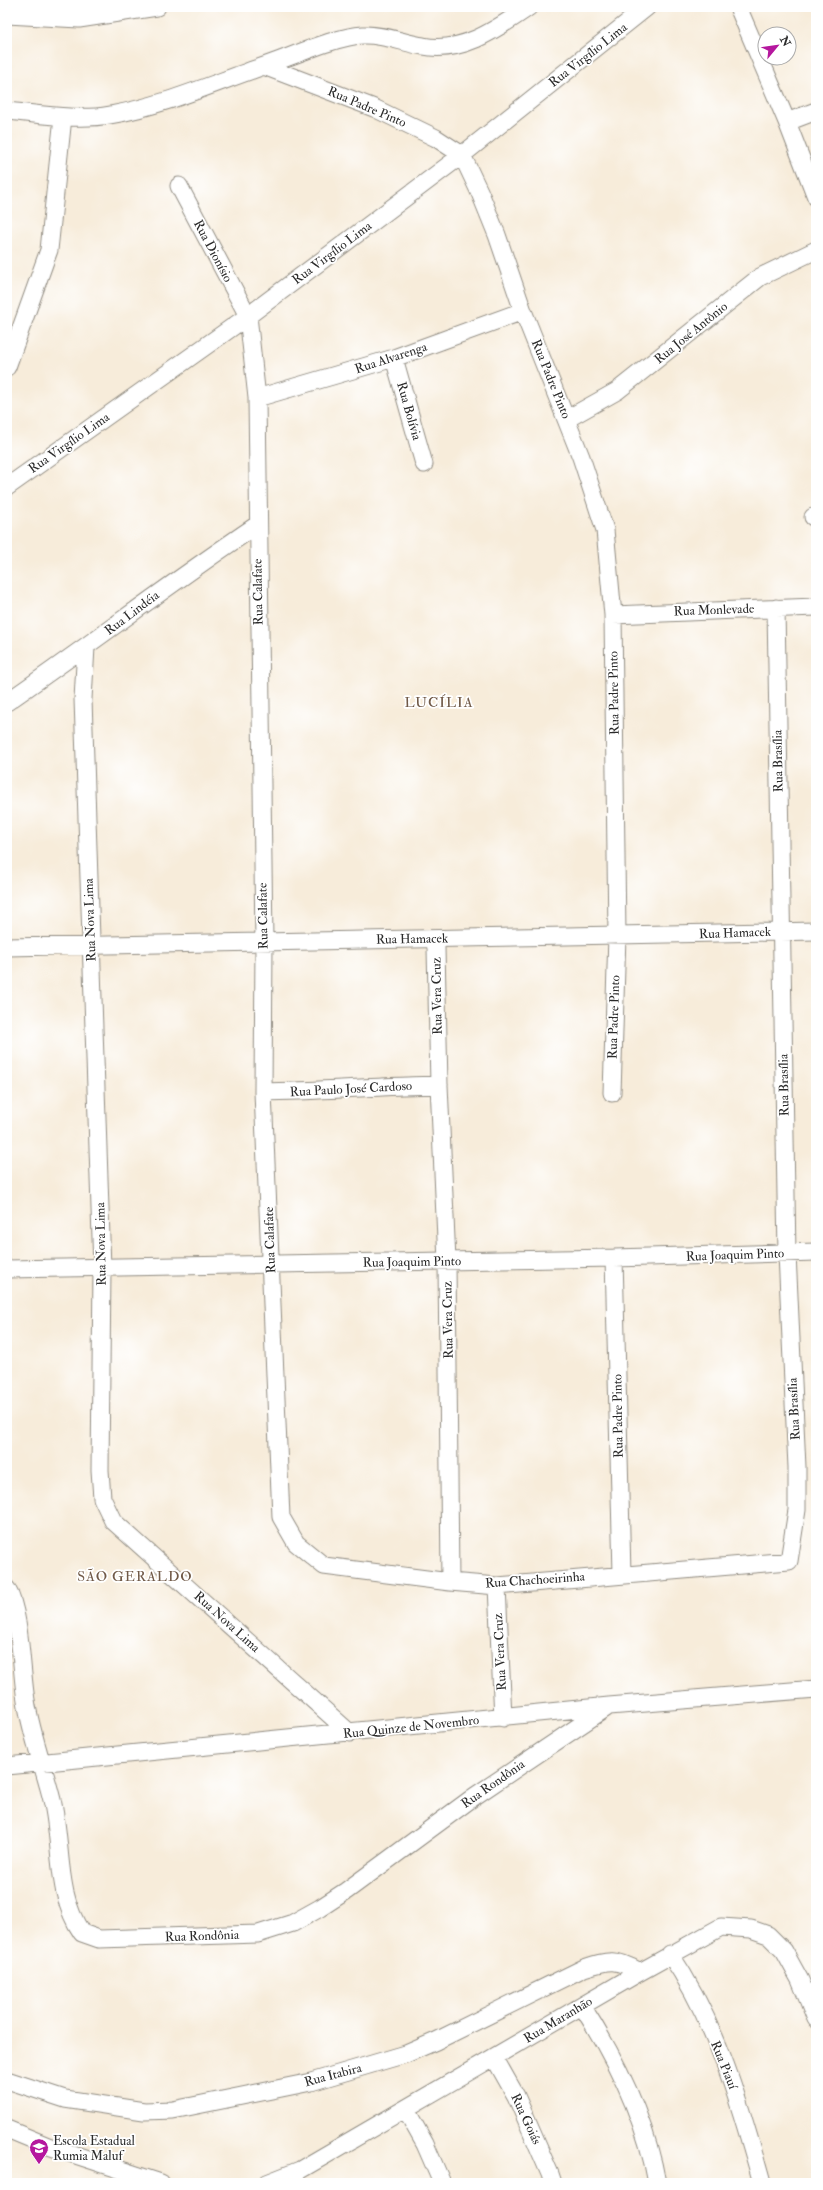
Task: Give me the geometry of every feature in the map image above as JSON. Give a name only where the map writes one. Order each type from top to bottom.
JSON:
[{"type":"street","points":[[7,15],[79,19],[157,7]]},
{"type":"street","points":[[7,111],[63,117],[110,116],[159,103],[345,38],[364,35],[425,47],[446,47],[465,44],[495,29],[529,7]]},
{"type":"street","name":"Rua Virgílio Lima","points":[[7,488],[248,316],[462,155],[647,7]]},
{"type":"street","points":[[738,7],[787,122],[816,197]]},
{"type":"street","name":"Rua Padre Pinto","points":[[264,66],[374,108],[436,138],[462,155],[480,193],[497,235],[523,312],[567,419],[605,530],[613,614],[617,936],[612,1093]]},
{"type":"street","points":[[787,122],[816,111]]},
{"type":"street","points":[[7,367],[48,250],[63,117]]},
{"type":"street","name":"Rua Dionísio","points":[[178,186],[248,316]]},
{"type":"street","name":"Rua José Antônio","points":[[567,419],[617,391],[760,277],[816,250]]},
{"type":"street","name":"Rua Alvarenga","points":[[257,398],[394,358],[523,312]]},
{"type":"street","name":"Rua Calafate","points":[[248,316],[257,398],[257,525],[264,942],[263,1092],[280,1517]]},
{"type":"street","name":"Rua Bolívia","points":[[394,358],[424,464]]},
{"type":"street","name":"Rua Lindéia","points":[[7,702],[86,647],[177,579],[257,525]]},
{"type":"street","name":"Rua Monlevade","points":[[613,614],[816,607]]},
{"type":"street","name":"Rua Brasília","points":[[776,608],[787,1254],[797,1474],[797,1510],[789,1561]]},
{"type":"street","name":"Rua Nova Lima","points":[[86,647],[83,699],[90,945],[102,1268],[100,1470],[102,1498],[113,1521],[350,1733]]},
{"type":"street","name":"Rua Hamacek","points":[[7,947],[816,931]]},
{"type":"street","name":"Rua Vera Cruz","points":[[434,939],[436,948],[438,1085],[447,1261],[450,1582]]},
{"type":"street","name":"Rua Paulo José Cardoso","points":[[263,1092],[324,1091],[391,1086],[438,1085]]},
{"type":"street","name":"Rua Joaquim Pinto","points":[[7,1269],[270,1263],[614,1258],[816,1252]]},
{"type":"street","name":"Rua Padre Pinto","points":[[614,1258],[622,1574]]},
{"type":"street","name":"Rua Chachoeirinha","points":[[280,1517],[296,1542],[324,1566],[450,1582],[497,1586],[622,1574],[789,1561]]},
{"type":"street","name":"Rua Vera Cruz","points":[[497,1586],[504,1718]]},
{"type":"street","name":"Rua Rondônia","points":[[7,1589],[18,1628],[26,1701],[52,1801],[61,1874],[68,1906],[82,1933],[99,1939],[258,1934],[293,1923],[320,1908],[475,1796],[609,1706]]},
{"type":"street","name":"Rua Quinze de Novembro","points":[[7,1766],[504,1718],[609,1706],[816,1689]]},
{"type":"street","name":"Rua Maranhão","points":[[267,2183],[300,2170],[406,2110],[670,1954],[721,1927],[751,1929],[768,1935],[784,1951],[800,1980],[816,2019]]},
{"type":"street","name":"Rua Piauí","points":[[670,1954],[685,1975],[728,2068],[762,2183]]},
{"type":"street","name":"Rua Itabira","points":[[7,2080],[65,2099],[144,2110],[173,2110],[311,2082],[406,2054],[436,2042],[584,1968],[602,1962],[623,1962],[640,1972]]},
{"type":"street","points":[[582,2006],[602,2037],[626,2089],[651,2152],[656,2183]]},
{"type":"street","name":"Rua Goiás","points":[[494,2057],[516,2096],[553,2183]]},
{"type":"street","points":[[406,2110],[425,2144],[442,2183]]},
{"type":"street","points":[[7,2129],[48,2146],[155,2183]]},
{"type":"place","name":"Escola Estadual Rumia Maluf","points":[[39,2165]]},
{"type":"district","name":"LUCÍLIA","points":[[439,702]]},
{"type":"district","name":"SÃO GERALDO","points":[[135,1576]]}]
